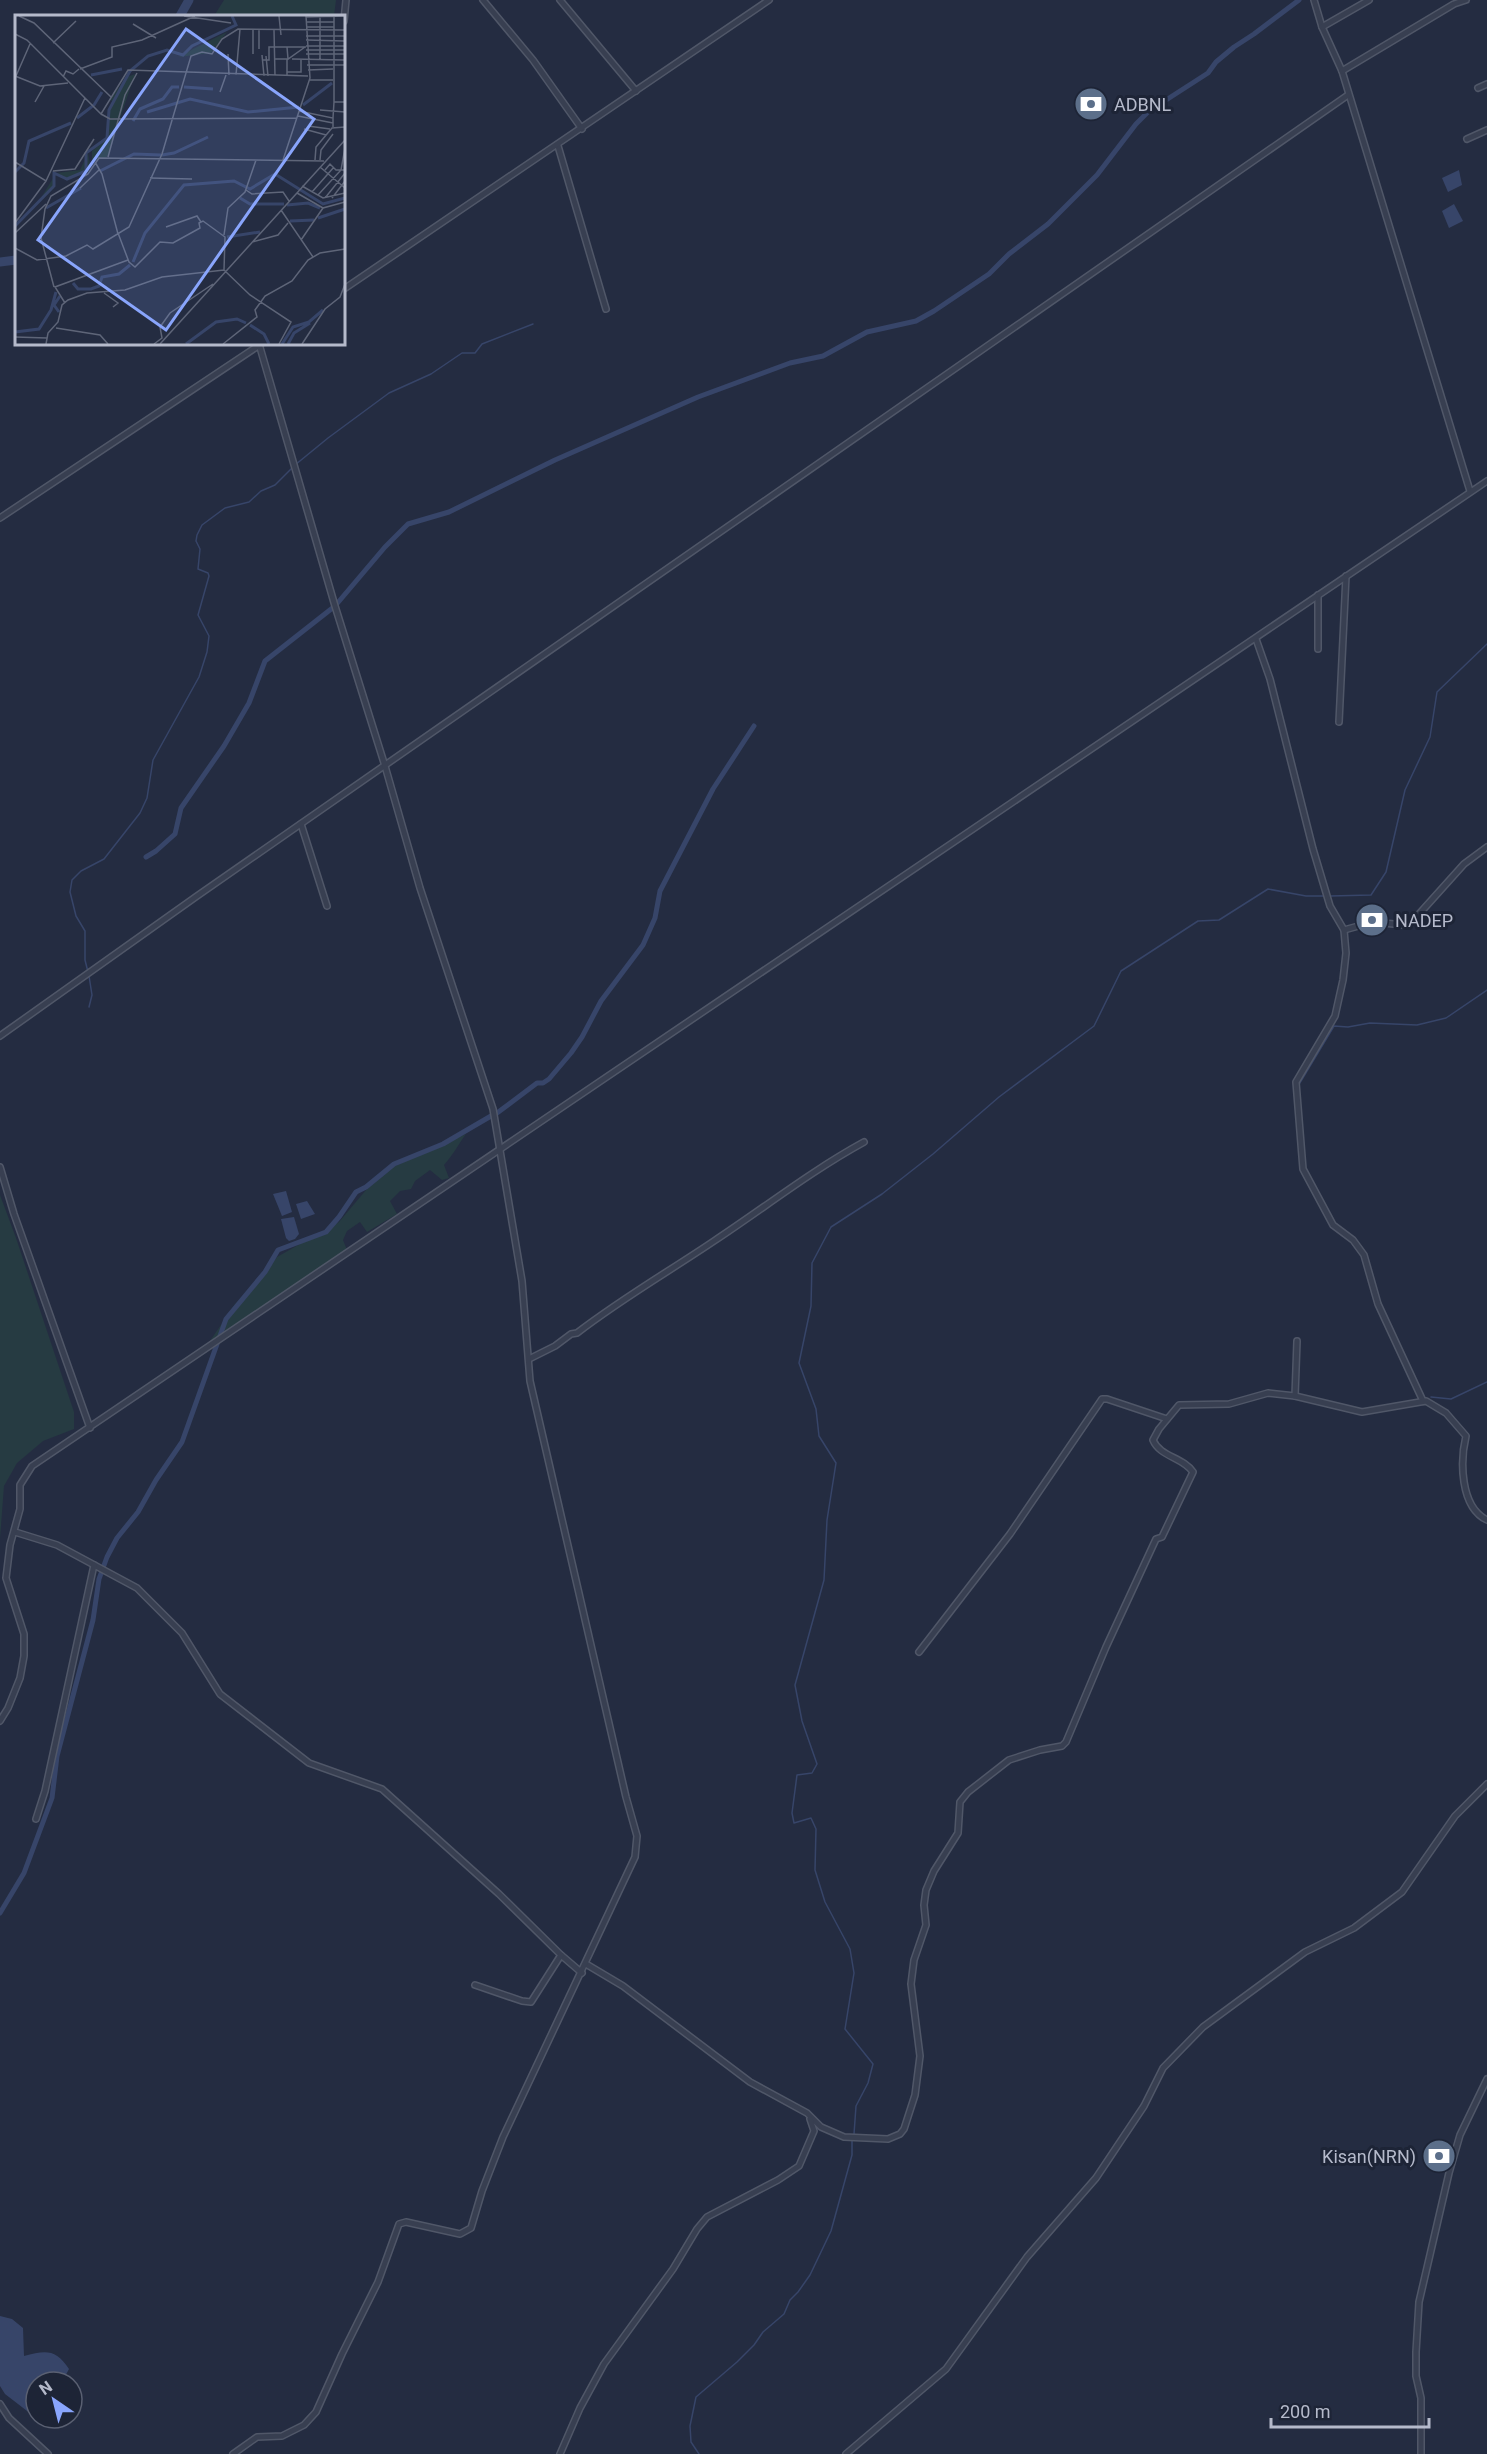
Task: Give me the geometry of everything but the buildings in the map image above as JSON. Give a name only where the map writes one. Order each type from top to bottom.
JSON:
[{"type":"street","points":[[345,15],[346,0]]},
{"type":"street","points":[[483,0],[533,60],[582,129]]},
{"type":"street","points":[[560,0],[636,91]]},
{"type":"street","points":[[345,288],[558,146],[769,0]]},
{"type":"street","points":[[1314,0],[1322,27],[1342,70],[1470,491]]},
{"type":"street","points":[[1322,27],[1369,0]]},
{"type":"street","points":[[1342,70],[1454,4],[1466,0]]},
{"type":"street","points":[[1479,88],[1487,84]]},
{"type":"street","points":[[0,1036],[1348,94]]},
{"type":"street","points":[[1467,139],[1487,130]]},
{"type":"street","points":[[558,146],[606,309]]},
{"type":"street","points":[[0,518],[260,345]]},
{"type":"street","points":[[233,2454],[257,2437],[282,2436],[304,2425],[316,2412],[378,2282],[399,2224],[406,2222],[460,2234],[471,2228],[482,2191],[503,2137],[635,1857],[637,1836],[626,1797],[531,1381],[522,1281],[493,1109],[420,888],[332,595],[261,345]]},
{"type":"street","points":[[0,1721],[20,1678],[24,1656],[24,1634],[14,1597],[6,1578],[10,1545],[20,1509],[20,1485],[32,1466],[1487,481]]},
{"type":"street","points":[[1339,722],[1347,576]]},
{"type":"street","points":[[1318,596],[1318,649]]},
{"type":"street","points":[[1256,639],[1270,679],[1313,849],[1330,906],[1344,930],[1346,953],[1335,1016],[1296,1082],[1303,1169],[1334,1225],[1353,1240],[1364,1255],[1378,1304],[1423,1401]]},
{"type":"street","points":[[301,824],[327,906]]},
{"type":"street","points":[[1344,930],[1373,922],[1404,925],[1411,923],[1464,864],[1487,847]]},
{"type":"street","points":[[529,1359],[555,1346],[571,1334],[577,1333],[610,1307],[713,1242],[840,1155],[864,1142]]},
{"type":"street","points":[[0,1167],[14,1214],[90,1428]]},
{"type":"street","points":[[1295,1396],[1298,1341]]},
{"type":"street","points":[[586,1964],[623,1986],[750,2082],[807,2113],[821,2127],[844,2137],[888,2139],[900,2134],[904,2129],[915,2095],[920,2056],[911,1984],[914,1960],[926,1925],[924,1905],[926,1890],[934,1871],[958,1833],[960,1802],[968,1792],[1009,1760],[1062,1746],[1066,1742],[1102,1655],[1156,1539],[1162,1537],[1193,1472],[1189,1466],[1157,1448],[1154,1440],[1179,1405],[1229,1404],[1268,1393],[1295,1396],[1362,1412],[1423,1401],[1437,1406],[1466,1436],[1462,1453],[1469,1500],[1480,1517],[1487,1520]]},
{"type":"street","points":[[919,1652],[1010,1534],[1102,1399],[1167,1419]]},
{"type":"street","points":[[15,1532],[48,1541],[137,1588],[182,1633],[220,1694],[309,1763],[382,1789],[499,1894],[582,1973]]},
{"type":"street","points":[[36,1819],[45,1791],[94,1565]]},
{"type":"street","points":[[846,2454],[946,2369],[1027,2257],[1096,2178],[1144,2106],[1163,2068],[1212,2020],[1305,1952],[1354,1928],[1402,1892],[1455,1816],[1487,1784]]},
{"type":"street","points":[[475,1985],[531,2002],[561,1955]]},
{"type":"street","points":[[1421,2454],[1421,2398],[1416,2376],[1419,2302],[1460,2135],[1487,2079]]},
{"type":"street","points":[[560,2454],[580,2408],[604,2364],[673,2269],[697,2229],[707,2217],[778,2180],[799,2166],[807,2150],[808,2140],[814,2131],[807,2113]]},
{"type":"street","points":[[0,2404],[9,2418],[48,2454]]},
{"type":"shaded area","points":[[224,0],[336,0],[334,15],[215,15]]},
{"type":"shaded area","points":[[466,1134],[444,1165],[449,1178],[442,1180],[430,1170],[415,1181],[411,1189],[400,1191],[390,1201],[397,1214],[367,1232],[360,1222],[347,1231],[343,1240],[347,1250],[210,1341],[235,1304],[252,1289],[277,1257],[339,1222],[366,1190],[395,1166]]},
{"type":"shaded area","points":[[0,1195],[74,1412],[74,1429],[43,1441],[17,1463],[4,1486],[0,1539]]},
{"type":"water","points":[[1459,170],[1462,185],[1448,192],[1442,178]]},
{"type":"water","points":[[1454,204],[1463,221],[1449,228],[1442,211]]},
{"type":"water","points":[[286,1191],[292,1212],[282,1216],[273,1194]]},
{"type":"water","points":[[307,1201],[315,1214],[301,1219],[296,1204]]},
{"type":"water","points":[[294,1217],[299,1234],[295,1239],[289,1241],[281,1219]]},
{"type":"water","points":[[0,2316],[12,2319],[23,2328],[24,2356],[50,2353],[60,2358],[69,2369],[24,2370],[24,2409],[5,2394],[0,2386]]},
{"type":"waterway","points":[[181,15],[189,0]]},
{"type":"waterway","points":[[146,857],[175,834],[181,808],[224,746],[249,703],[265,661],[335,606],[385,547],[408,524],[449,512],[555,460],[698,397],[790,363],[823,356],[867,332],[916,321],[934,311],[989,274],[1009,254],[1048,224],[1097,175],[1136,124],[1149,111],[1208,73],[1216,62],[1234,47],[1299,0]]},
{"type":"waterway","points":[[0,262],[15,260]]},
{"type":"waterway","points":[[295,465],[389,393],[431,374],[462,353],[475,353],[482,344],[533,324]]},
{"type":"waterway","points":[[88,972],[85,960],[85,931],[76,916],[70,892],[72,880],[81,871],[104,859],[140,813],[147,798],[153,760],[199,677],[207,652],[209,636],[198,615],[209,576],[208,573],[198,569],[200,549],[196,541],[197,535],[202,525],[225,508],[249,502],[261,491],[275,485],[292,468]]},
{"type":"waterway","points":[[1330,896],[1371,895],[1386,872],[1405,790],[1430,737],[1437,692],[1487,644]]},
{"type":"waterway","points":[[497,1113],[537,1083],[543,1083],[549,1079],[582,1037],[601,1001],[643,945],[655,918],[660,891],[713,789],[754,726]]},
{"type":"waterway","points":[[854,2134],[856,2106],[868,2083],[873,2064],[845,2029],[854,1973],[850,1949],[825,1902],[815,1870],[816,1829],[811,1818],[794,1823],[792,1813],[797,1775],[812,1773],[817,1764],[802,1721],[795,1685],[824,1580],[827,1520],[836,1463],[819,1436],[816,1409],[799,1363],[811,1306],[812,1263],[831,1227],[882,1194],[999,1097],[1094,1026],[1121,971],[1198,921],[1219,920],[1268,889],[1306,896],[1325,896]]},
{"type":"waterway","points":[[89,976],[92,995],[89,1007]]},
{"type":"waterway","points":[[1298,1086],[1334,1026],[1348,1027],[1370,1023],[1417,1025],[1446,1018],[1487,990]]},
{"type":"waterway","points":[[0,1913],[24,1873],[52,1798],[57,1756],[93,1620],[99,1579],[107,1557],[117,1538],[138,1512],[182,1442],[226,1319],[265,1272],[278,1250],[326,1232],[356,1192],[366,1187],[394,1164],[443,1144],[491,1116]]},
{"type":"waterway","points":[[1431,1397],[1451,1399],[1487,1382]]},
{"type":"waterway","points":[[699,2454],[691,2442],[690,2426],[696,2397],[737,2362],[763,2332],[784,2314],[790,2300],[810,2275],[831,2231],[852,2155],[852,2140]]},
{"type":"place","name":"ADBNL","points":[[1091,104]]},
{"type":"place","name":"NADEP","points":[[1372,920]]},
{"type":"place","name":"Kisan(NRN)","points":[[1439,2156]]}]
